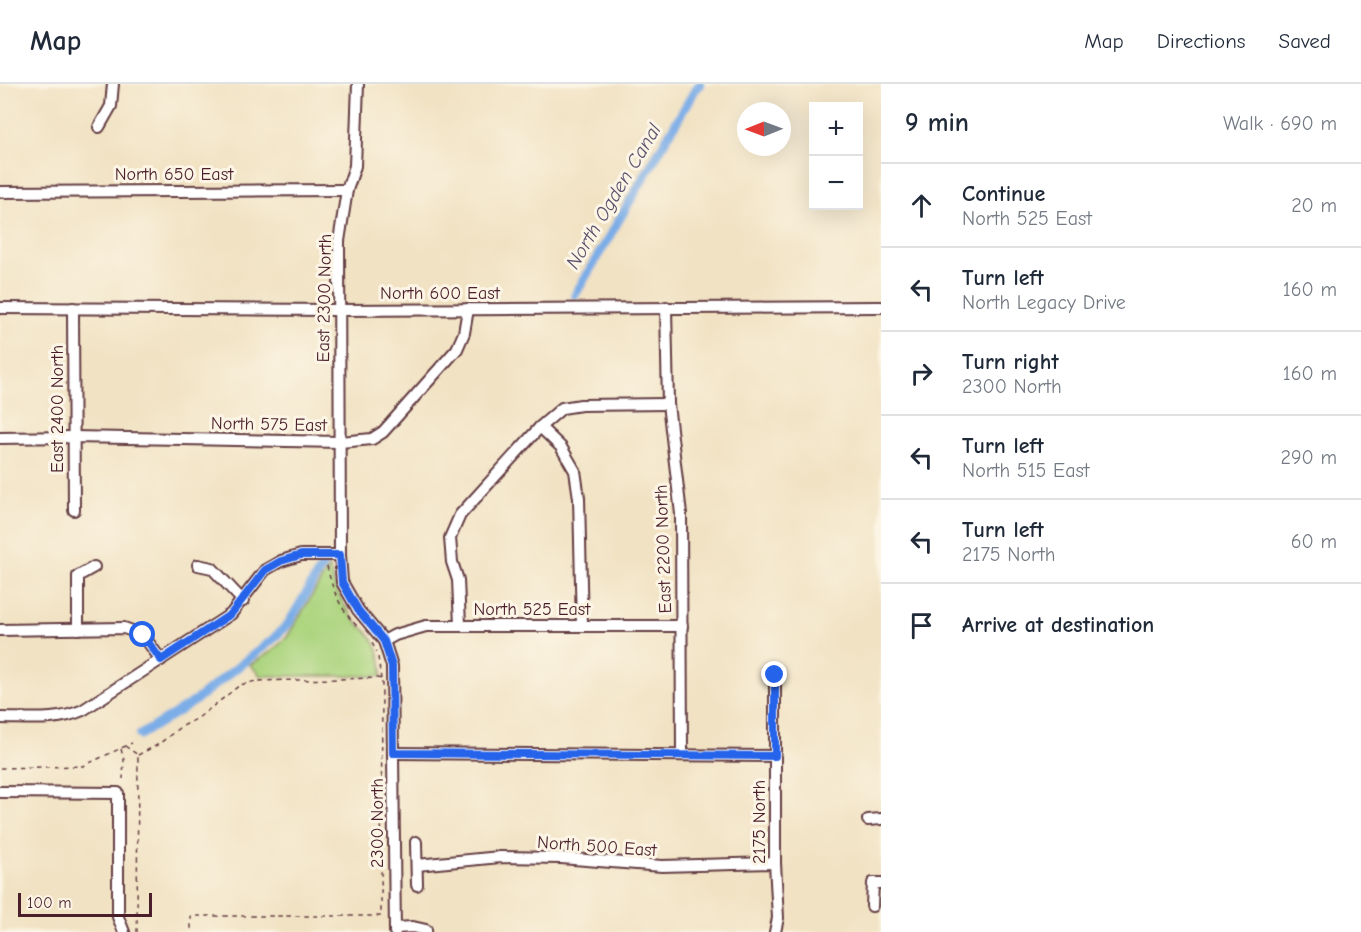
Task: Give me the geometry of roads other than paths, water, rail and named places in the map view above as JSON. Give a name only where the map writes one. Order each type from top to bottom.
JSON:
[{"type":"street","points":[[99,127],[111,106],[113,84]]},
{"type":"street","name":"East 2300 North","points":[[340,442],[339,241],[347,190],[355,166],[358,84]]},
{"type":"street","name":"North 650 East","points":[[0,192],[347,190]]},
{"type":"street","name":"East 2200 North","points":[[666,307],[668,404],[681,514],[682,755]]},
{"type":"street","name":"North 600 East","points":[[0,308],[339,310],[881,307]]},
{"type":"street","name":"East 2400 North","points":[[73,308],[74,510]]},
{"type":"street","name":"North 575 East","points":[[0,438],[73,437],[340,442],[372,439],[383,432],[457,349],[464,333],[468,309]]},
{"type":"street","points":[[460,625],[458,580],[452,562],[450,538],[460,515],[540,427],[562,408],[581,405],[668,404]]},
{"type":"street","points":[[540,427],[561,447],[575,471],[579,498],[582,626]]},
{"type":"street","name":"2300 North","points":[[340,442],[342,582],[358,610],[384,641],[392,666],[395,930]]},
{"type":"street","points":[[0,718],[58,718],[83,710],[231,614],[265,570],[281,561],[301,555],[340,555]]},
{"type":"street","points":[[198,565],[212,568],[243,600]]},
{"type":"street","points":[[78,629],[78,576],[94,567]]},
{"type":"street","name":"North 525 East","points":[[384,641],[395,635],[426,626],[682,626]]},
{"type":"street","points":[[0,630],[124,628],[143,635],[161,660]]},
{"type":"street","name":"2175 North","points":[[775,675],[775,863],[778,918],[775,932]]},
{"type":"street","points":[[393,753],[775,756]]},
{"type":"street","points":[[0,792],[118,793],[118,917],[124,932]]},
{"type":"street","points":[[868,819],[881,819]]},
{"type":"street","points":[[416,842],[417,885]]},
{"type":"street","name":"North 500 East","points":[[417,865],[500,857],[561,858],[662,866],[775,863]]},
{"type":"street","points":[[872,906],[873,883],[881,883]]},
{"type":"street","points":[[395,930],[413,927],[426,930],[426,932]]},
{"type":"waterway","name":"North Ogden Canal","points":[[575,295],[700,84]]},
{"type":"waterway","name":"North Ogden Canal","points":[[140,735],[192,703],[272,640],[288,624],[323,565]]}]
